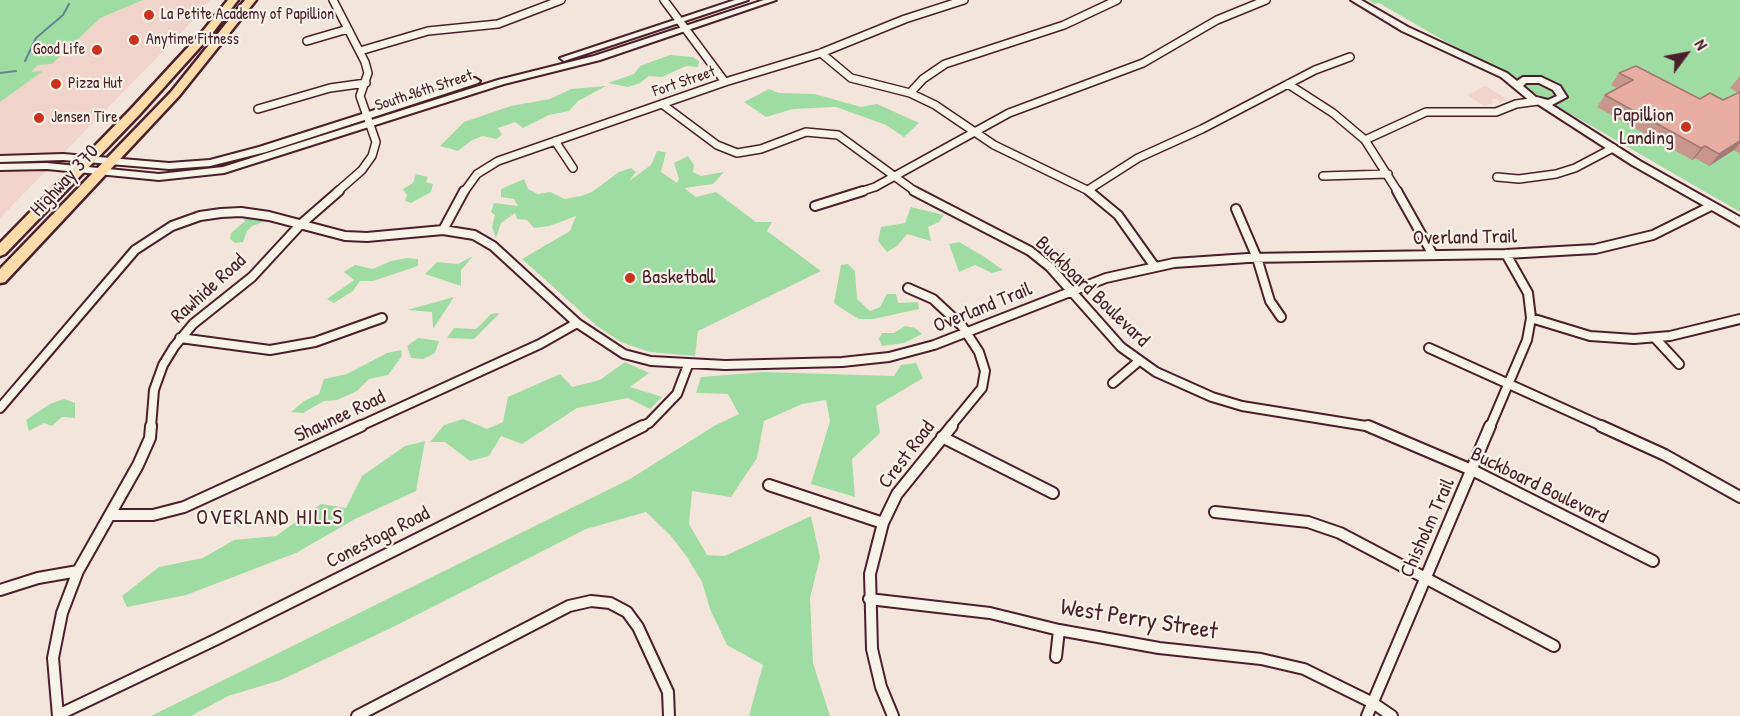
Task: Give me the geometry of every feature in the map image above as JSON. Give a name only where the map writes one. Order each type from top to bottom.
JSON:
[{"type":"highway","points":[[96,165],[192,59],[207,33],[233,0]]},
{"type":"highway","name":"Highway 370","points":[[0,251],[189,77],[251,0]]},
{"type":"highway","name":"Highway 370","points":[[0,278],[96,165]]},
{"type":"main road","name":"South 96th Street","points":[[96,165],[159,177],[216,171],[367,120],[492,84],[597,58],[744,0]]},
{"type":"main road","name":"South 96th Street","points":[[681,25],[772,0]]},
{"type":"main road","points":[[1355,0],[1405,29],[1482,64],[1550,83],[1557,88],[1565,108],[1583,128]]},
{"type":"main road","points":[[1482,64],[1613,148],[1740,222]]},
{"type":"main road","points":[[1519,89],[1523,80],[1531,79]]},
{"type":"main road","points":[[1539,101],[1553,102],[1562,97]]},
{"type":"main road","points":[[0,159],[36,156],[96,165]]},
{"type":"main road","points":[[0,167],[96,165]]},
{"type":"street","name":"Rawhide Road","points":[[58,715],[53,658],[62,614],[78,571],[150,438],[154,390],[163,365],[180,338],[200,318],[252,277],[300,225],[362,170],[372,156],[376,142],[360,96],[368,73],[360,51],[333,0]]},
{"type":"street","points":[[360,51],[428,31],[498,24],[561,0]]},
{"type":"street","points":[[664,0],[725,82]]},
{"type":"street","name":"Fort Street","points":[[443,230],[464,190],[477,174],[498,161],[725,82],[822,53],[905,19],[964,0]]},
{"type":"street","points":[[910,93],[923,79],[945,64],[1074,21],[1117,0]]},
{"type":"street","points":[[815,206],[875,187],[974,131],[1031,103],[1143,63],[1217,20],[1266,0]]},
{"type":"street","points":[[307,41],[348,29]]},
{"type":"street","points":[[822,53],[851,78],[910,93],[936,105],[1008,153],[1088,190],[1118,215],[1155,267]]},
{"type":"street","points":[[1088,190],[1138,158],[1202,129],[1288,84],[1350,57]]},
{"type":"street","points":[[258,109],[330,88],[366,82]]},
{"type":"street","points":[[1288,84],[1333,113],[1365,140],[1388,174],[1433,255]]},
{"type":"street","points":[[1516,104],[1519,89]]},
{"type":"street","points":[[1365,140],[1426,112],[1496,112],[1516,104],[1539,101]]},
{"type":"street","name":"Buckboard Boulevard","points":[[662,104],[669,112],[727,151],[748,153],[806,132],[827,132],[854,145],[917,193],[1030,251],[1050,267],[1100,326],[1139,361],[1172,380],[1212,397],[1242,406],[1366,425],[1473,471],[1653,561]]},
{"type":"street","points":[[555,141],[573,168]]},
{"type":"street","points":[[1497,177],[1519,179],[1556,174],[1575,168],[1613,148]]},
{"type":"street","points":[[1323,176],[1388,174]]},
{"type":"street","name":"Overland Trail","points":[[0,408],[120,264],[151,237],[190,219],[221,213],[241,212],[269,216],[345,236],[367,237],[443,230],[474,235],[494,246],[577,323],[604,344],[624,354],[651,361],[688,365],[842,362],[889,357],[967,332],[1069,291],[1155,267],[1206,260],[1506,254],[1595,249],[1629,242],[1682,222],[1711,206]]},
{"type":"street","points":[[1236,209],[1257,258],[1270,301],[1281,317]]},
{"type":"street","name":"Chisholm Trail","points":[[1367,716],[1527,340],[1531,318],[1528,293],[1506,254]]},
{"type":"street","name":"Crest Road","points":[[893,716],[881,687],[872,649],[869,599],[870,574],[883,523],[897,494],[982,388],[985,371],[979,352],[967,332],[933,299],[908,288]]},
{"type":"street","points":[[180,338],[249,350],[270,350],[315,342],[382,318]]},
{"type":"street","points":[[1531,318],[1590,336],[1617,339],[1655,338],[1740,319]]},
{"type":"street","name":"Shawnee Road","points":[[110,515],[153,514],[184,507],[540,344],[577,323]]},
{"type":"street","points":[[1655,338],[1679,364]]},
{"type":"street","points":[[1429,348],[1510,382],[1665,455],[1740,497]]},
{"type":"street","points":[[1113,383],[1139,361]]},
{"type":"street","name":"Conestoga Road","points":[[58,715],[215,640],[649,423],[677,394],[688,365]]},
{"type":"street","points":[[942,437],[1053,493]]},
{"type":"street","points":[[769,485],[883,523]]},
{"type":"street","points":[[1215,512],[1308,522],[1340,533],[1554,646]]},
{"type":"street","points":[[0,590],[38,578],[78,571]]},
{"type":"street","name":"West Perry Street","points":[[869,599],[990,613],[1059,630],[1159,648],[1262,659],[1304,669],[1373,703],[1392,716]]},
{"type":"street","points":[[357,716],[569,606],[591,601],[610,603],[627,612],[638,627],[668,693],[669,716]]},
{"type":"street","points":[[1056,657],[1059,630]]},
{"type":"shaded area","points":[[128,0],[210,0],[184,30],[0,218],[0,95],[21,81],[86,18]]},
{"type":"shaded area","points":[[1485,86],[1507,99],[1500,103],[1497,99],[1491,99],[1493,103],[1484,106],[1467,95]]},
{"type":"green space","points":[[0,0],[143,0],[100,18],[52,64],[38,65],[31,72],[43,71],[0,102]]},
{"type":"green space","name":"Papillion Landing","points":[[1368,0],[1740,0],[1740,212],[1379,3],[1375,4]]},
{"type":"green space","points":[[670,55],[693,57],[699,61],[698,67],[686,66],[662,77],[649,76],[640,83],[628,87],[608,83],[634,74],[640,66]]},
{"type":"green space","points":[[606,86],[578,101],[569,111],[549,115],[523,128],[515,122],[498,128],[502,135],[496,139],[483,136],[472,140],[458,151],[440,146],[464,122],[511,106],[550,99],[571,89]]},
{"type":"green space","points":[[769,89],[779,93],[815,94],[861,107],[877,104],[919,123],[904,137],[886,125],[836,107],[793,109],[766,117],[744,102]]},
{"type":"green space","points":[[657,151],[666,152],[661,172],[677,183],[679,179],[674,163],[688,156],[694,165],[693,172],[701,176],[724,172],[713,184],[684,188],[696,197],[716,192],[756,222],[772,222],[767,231],[821,271],[698,331],[695,356],[650,352],[621,342],[597,326],[522,259],[570,231],[576,216],[549,226],[534,228],[527,220],[517,219],[515,213],[501,223],[496,238],[492,227],[495,215],[491,212],[494,203],[518,206],[514,199],[501,197],[501,189],[524,179],[528,189],[538,194],[550,192],[565,199],[581,196],[592,192],[619,172],[631,168],[636,172],[629,181],[651,165]]},
{"type":"green space","points":[[416,174],[428,177],[426,182],[433,184],[431,192],[411,203],[405,201],[407,195],[403,189],[413,183]]},
{"type":"green space","points":[[911,207],[944,215],[939,222],[928,227],[931,241],[907,234],[897,246],[887,252],[878,241],[881,227],[905,223]]},
{"type":"green space","points":[[247,216],[269,220],[252,226],[247,231],[243,242],[235,243],[230,239],[231,233],[245,221],[243,218]]},
{"type":"green space","points":[[959,242],[1003,270],[992,273],[975,265],[959,272],[949,244]]},
{"type":"green space","points":[[473,256],[461,270],[461,286],[425,274],[437,262],[458,264]]},
{"type":"green space","points":[[407,258],[418,259],[418,266],[373,281],[360,281],[353,291],[334,303],[327,299],[354,280],[344,272],[355,265],[373,269],[391,261]]},
{"type":"green space","points":[[848,264],[855,271],[857,299],[870,311],[880,307],[887,294],[896,294],[898,303],[918,302],[919,309],[873,319],[859,319],[847,312],[834,303],[841,265]]},
{"type":"green space","points":[[454,297],[433,329],[432,312],[407,310]]},
{"type":"green space","points":[[500,313],[474,339],[447,338],[454,328],[476,329],[491,314]]},
{"type":"green space","points":[[905,326],[915,328],[922,334],[904,343],[882,346],[879,339],[882,333],[894,333]]},
{"type":"green space","points":[[418,338],[439,341],[435,353],[423,359],[411,358],[407,346]]},
{"type":"green space","points":[[401,350],[402,356],[388,375],[369,379],[357,391],[337,400],[324,401],[303,413],[291,412],[304,401],[319,394],[324,379],[347,374],[387,353]]},
{"type":"green space","points":[[625,362],[649,373],[630,387],[662,397],[650,409],[628,398],[577,408],[522,444],[501,436],[489,456],[470,461],[445,442],[430,442],[444,425],[463,419],[487,429],[503,422],[508,397],[560,374],[572,387],[600,380]]},
{"type":"green space","points":[[916,363],[923,378],[876,406],[880,433],[852,459],[855,497],[811,484],[830,421],[826,400],[802,404],[764,421],[757,458],[731,497],[692,491],[689,524],[707,555],[725,556],[811,516],[820,557],[810,598],[813,663],[830,716],[749,716],[763,665],[727,645],[710,609],[702,582],[687,557],[670,535],[646,512],[586,529],[397,625],[281,680],[228,696],[191,716],[151,716],[630,479],[714,426],[739,414],[728,394],[696,393],[701,377],[764,372],[894,376],[901,365]]},
{"type":"green space","points":[[64,399],[75,403],[75,418],[62,417],[52,426],[44,423],[29,431],[26,420],[50,404]]},
{"type":"green space","points":[[425,441],[416,491],[355,519],[296,553],[186,595],[127,607],[122,596],[159,567],[203,558],[234,540],[276,536],[321,504],[346,508],[362,476],[405,446]]},
{"type":"building","name":"Papillion Landing","points":[[1636,66],[1700,99],[1710,93],[1723,100],[1740,92],[1740,141],[1719,154],[1705,146],[1701,148],[1605,95],[1633,80],[1619,73]]},
{"type":"waterway","points":[[25,61],[36,38],[63,15],[69,4]]},
{"type":"waterway","points":[[0,73],[16,71]]},
{"type":"place","name":"La Petite Academy of Papillion","points":[[149,15]]},
{"type":"place","name":"Anytime Fitness","points":[[134,40]]},
{"type":"place","name":"Good Life","points":[[97,50]]},
{"type":"place","name":"Pizza Hut","points":[[56,84]]},
{"type":"place","name":"Jensen Tire","points":[[39,118]]},
{"type":"place","name":"Papillion Landing","points":[[1686,127]]},
{"type":"place","name":"Basketball","points":[[630,278]]},
{"type":"district","name":"OVERLAND HILLS","points":[[270,518]]}]
